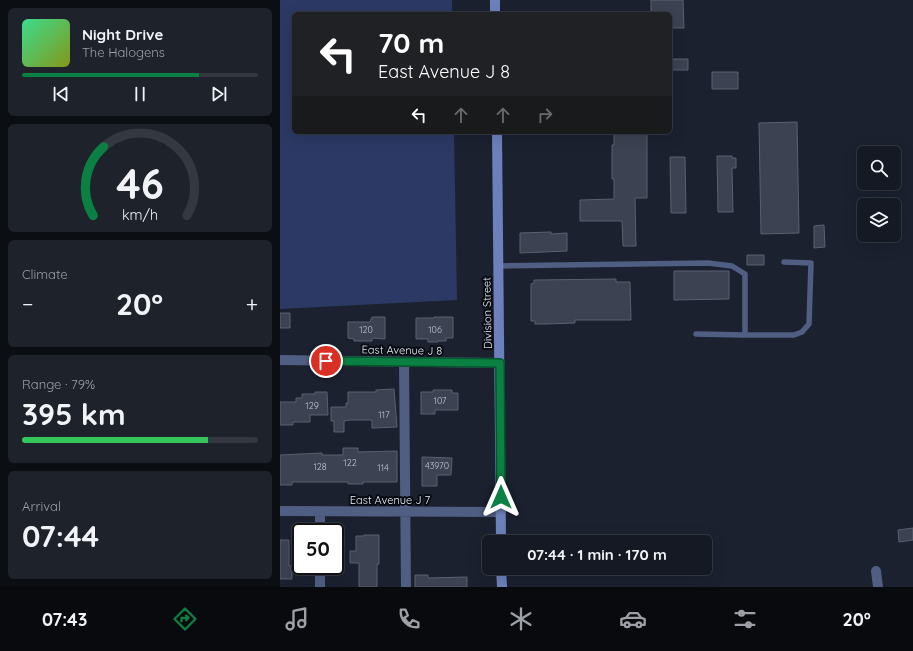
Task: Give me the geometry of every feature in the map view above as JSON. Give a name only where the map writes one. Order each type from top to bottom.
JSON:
[{"type":"main road","points":[[495,0],[495,12]]},
{"type":"main road","name":"Division Street","points":[[497,134],[501,535]]},
{"type":"main road","points":[[502,575],[502,587]]},
{"type":"street","name":"East Avenue J 8","points":[[280,360],[500,363]]},
{"type":"street","points":[[404,362],[406,587]]},
{"type":"street","name":"East Avenue J 7","points":[[280,512],[501,512]]},
{"type":"street","points":[[320,512],[320,523]]},
{"type":"street","points":[[876,571],[878,587]]},
{"type":"street","points":[[320,575],[320,587]]},
{"type":"lane","points":[[696,334],[794,335],[802,332],[809,324],[811,263],[784,262]]},
{"type":"lane","points":[[499,266],[708,263],[732,266],[745,274],[745,335]]},
{"type":"shaded area","points":[[280,0],[452,0],[452,12],[292,12],[292,134],[454,134],[457,300],[280,309]]},
{"type":"building","points":[[651,0],[683,0],[684,28],[672,28],[672,12],[651,12]]},
{"type":"building","points":[[672,59],[688,59],[688,70],[672,70]]},
{"type":"building","points":[[712,72],[738,72],[738,89],[712,89]]},
{"type":"building","points":[[797,122],[799,233],[761,234],[759,123]]},
{"type":"building","points":[[614,134],[647,134],[647,198],[635,198],[636,246],[623,246],[622,221],[580,221],[580,200],[614,199],[614,179],[612,179],[612,145],[614,145]]},
{"type":"building","points":[[717,156],[732,156],[732,158],[736,158],[736,168],[732,168],[733,212],[718,212]]},
{"type":"building","points":[[670,157],[685,157],[686,213],[671,213]]},
{"type":"building","points":[[824,225],[825,247],[814,248],[814,226]]},
{"type":"building","points":[[551,232],[551,234],[567,233],[567,251],[520,253],[520,233]]},
{"type":"building","points":[[747,255],[764,255],[764,265],[747,265]]},
{"type":"building","points":[[674,271],[729,271],[729,299],[674,300]]},
{"type":"building","points":[[616,279],[616,282],[630,282],[631,320],[575,320],[575,323],[545,324],[535,324],[535,321],[531,321],[531,284],[534,283],[534,280]]},
{"type":"building","points":[[280,313],[290,313],[290,328],[280,328]]},
{"type":"building","points":[[372,317],[385,317],[385,339],[372,338],[372,341],[354,341],[354,339],[348,338],[348,322],[370,322]]},
{"type":"building","points":[[453,317],[453,338],[446,338],[446,341],[438,342],[428,342],[428,339],[416,339],[416,318]]},
{"type":"building","points":[[394,389],[397,427],[372,428],[372,420],[350,420],[344,421],[344,432],[334,432],[334,421],[331,421],[331,407],[346,407],[346,403],[348,403],[348,392],[376,392],[376,390]]},
{"type":"building","points":[[433,390],[452,390],[452,393],[458,393],[458,410],[435,410],[435,414],[421,414],[421,392],[433,392]]},
{"type":"building","points":[[315,392],[327,392],[328,415],[310,415],[310,422],[293,422],[293,425],[280,425],[280,402],[296,402],[296,398],[302,398],[302,394],[315,394]]},
{"type":"building","points":[[343,448],[358,448],[358,452],[397,451],[397,482],[363,482],[363,484],[348,484],[348,482],[292,482],[292,485],[280,485],[280,455],[322,453],[322,455],[343,455]]},
{"type":"building","points":[[422,457],[452,458],[451,475],[437,475],[437,486],[422,486]]},
{"type":"building","points":[[913,528],[913,540],[899,542],[898,530]]},
{"type":"building","points":[[379,535],[377,587],[359,587],[359,563],[350,563],[350,551],[356,551],[356,536]]},
{"type":"building","points":[[280,540],[289,540],[289,566],[292,566],[292,579],[280,579]]},
{"type":"building","points":[[415,575],[428,575],[428,578],[467,577],[467,587],[415,587]]},
{"type":"route","points":[[326,361],[500,363],[501,497]]}]
